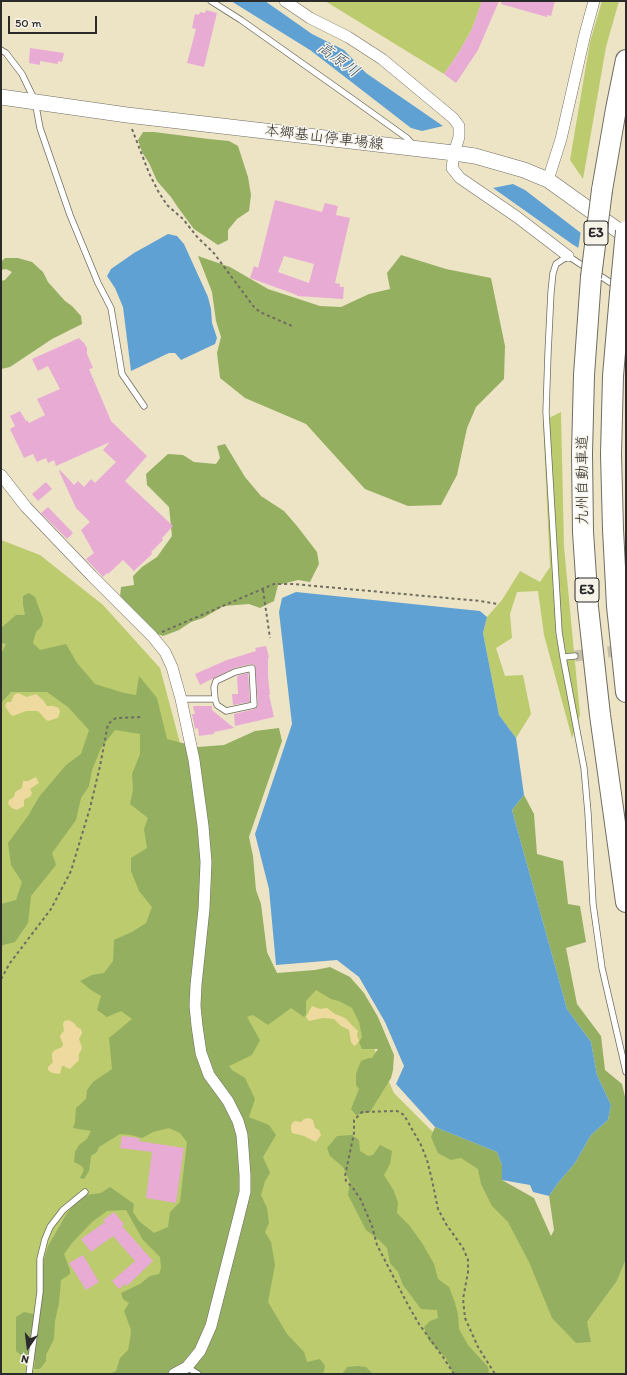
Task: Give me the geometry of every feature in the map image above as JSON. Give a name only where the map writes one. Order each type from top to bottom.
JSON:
[{"type":"highway","name":"九州自動車道","points":[[626,60],[602,190],[591,277],[584,375],[582,454],[583,532],[588,607],[600,715],[626,902]]},
{"type":"highway","name":"九州自動車道","points":[[626,231],[623,293],[613,376],[611,469],[617,598],[626,692]]},
{"type":"main road","name":"本郷基山停車場線","points":[[1,97],[127,115],[454,153],[495,161],[524,170],[548,180],[626,236]]},
{"type":"street","points":[[285,1],[310,18],[348,37],[382,59],[453,118],[459,126],[459,138],[454,153],[452,168],[460,178],[517,217],[568,256]]},
{"type":"street","points":[[548,180],[561,139],[594,1]]},
{"type":"street","points":[[1,475],[31,512],[152,636],[164,652],[172,667],[181,699],[194,760],[203,826],[206,862],[204,909],[195,1006],[196,1026],[201,1053],[209,1075],[228,1101],[238,1120],[242,1135],[245,1192],[211,1326],[200,1351],[187,1367],[174,1374]]},
{"type":"lane","points":[[211,1],[241,20],[408,138],[415,149]]},
{"type":"lane","points":[[1,50],[6,53],[22,74],[35,101],[40,128],[70,215],[98,283],[111,308],[122,374],[144,406]]},
{"type":"lane","points":[[623,293],[568,256],[556,264],[553,273],[548,353],[547,405],[559,632],[584,768],[593,904],[600,954],[626,1072]]},
{"type":"lane","points":[[563,657],[575,656]]},
{"type":"lane","points":[[252,668],[254,705],[226,711],[217,706],[215,699],[214,687],[216,681],[235,672],[252,668]]},
{"type":"lane","points":[[181,699],[215,699]]},
{"type":"lane","points":[[29,1374],[40,1292],[40,1259],[45,1239],[50,1227],[63,1210],[84,1192]]},
{"type":"lane","points":[[187,1367],[198,1374]]},
{"type":"path","points":[[127,115],[138,148],[149,173],[167,205],[183,219],[198,238],[213,252],[254,307],[260,312],[292,326]]},
{"type":"path","points":[[152,636],[263,590],[274,584],[294,584],[480,601],[498,604]]},
{"type":"path","points":[[263,590],[270,638]]},
{"type":"path","points":[[1,979],[10,963],[51,909],[71,871],[77,856],[93,797],[108,724],[116,718],[143,717]]},
{"type":"path","points":[[454,1374],[443,1356],[419,1324],[408,1305],[377,1245],[372,1226],[361,1200],[354,1188],[346,1181],[345,1176],[354,1134],[354,1120],[362,1112],[397,1111],[404,1115],[415,1133],[427,1160],[438,1209],[446,1224],[463,1248],[468,1260],[468,1272],[463,1299],[465,1318],[478,1346],[495,1374]]},
{"type":"green space","points":[[325,1],[482,1],[472,29],[444,74]]},
{"type":"green space","points":[[602,1],[619,1],[606,47],[583,179],[570,160],[590,42]]},
{"type":"green space","points":[[143,132],[229,141],[238,146],[248,177],[251,195],[249,211],[237,219],[228,230],[228,240],[218,245],[194,229],[171,197],[157,181],[142,152],[138,140]]},
{"type":"green space","points":[[401,255],[446,269],[491,278],[505,346],[504,379],[476,407],[467,428],[457,475],[441,505],[408,506],[365,489],[306,424],[245,398],[220,378],[217,353],[221,337],[216,321],[212,292],[198,256],[230,267],[268,289],[320,306],[341,307],[369,294],[390,289],[387,273]]},
{"type":"green space","points":[[5,258],[18,258],[32,262],[43,272],[48,282],[65,301],[81,316],[82,324],[52,339],[10,367],[1,369],[1,281],[5,280],[12,272],[6,269],[1,270],[1,262]]},
{"type":"green space","points":[[561,412],[564,547],[580,715],[572,738],[544,635],[538,591],[517,592],[510,614],[512,638],[496,648],[505,676],[523,675],[531,714],[516,738],[499,715],[483,633],[487,617],[502,600],[520,571],[540,582],[550,567],[543,421]]},
{"type":"green space","points":[[225,444],[245,477],[261,496],[284,511],[297,526],[317,552],[319,564],[310,582],[298,580],[278,585],[274,601],[260,608],[249,604],[224,606],[203,618],[191,622],[179,630],[163,636],[155,633],[120,597],[121,587],[134,585],[133,576],[142,567],[157,557],[172,536],[169,507],[147,485],[146,474],[168,454],[183,455],[194,462],[216,464],[220,458],[217,446]]},
{"type":"green space","points":[[1,540],[40,555],[103,605],[160,668],[184,758],[250,977],[318,984],[355,1006],[394,1093],[432,1131],[487,1152],[557,1318],[587,1322],[617,1281],[626,1259],[626,1374],[1,1374]]},
{"type":"green space","points":[[29,593],[35,597],[43,619],[42,626],[36,632],[33,643],[40,650],[66,644],[77,663],[95,684],[136,695],[139,676],[157,698],[167,739],[198,747],[224,745],[255,731],[279,728],[282,741],[249,837],[253,856],[256,890],[261,904],[267,952],[277,973],[315,970],[330,967],[350,977],[364,993],[378,1017],[394,1055],[391,1078],[370,1112],[356,1115],[351,1109],[359,1089],[356,1085],[356,1074],[361,1061],[372,1058],[378,1049],[362,1049],[359,1042],[362,1037],[359,1022],[352,1008],[339,1001],[331,999],[316,990],[306,1001],[306,1014],[304,1017],[291,1008],[268,1025],[253,1015],[247,1017],[260,1040],[252,1055],[229,1066],[232,1070],[245,1078],[255,1099],[249,1117],[269,1125],[276,1135],[263,1157],[270,1173],[265,1181],[261,1195],[267,1208],[269,1223],[265,1232],[271,1242],[275,1265],[268,1302],[287,1334],[304,1352],[307,1362],[320,1359],[325,1366],[323,1374],[110,1374],[116,1371],[120,1358],[128,1350],[130,1340],[131,1330],[124,1311],[129,1303],[123,1299],[121,1293],[140,1284],[150,1276],[159,1274],[161,1268],[160,1257],[143,1240],[126,1210],[107,1211],[92,1222],[72,1243],[64,1254],[70,1274],[61,1280],[54,1339],[46,1355],[46,1361],[40,1369],[34,1369],[35,1361],[32,1355],[24,1358],[16,1351],[16,1317],[24,1312],[37,1315],[44,1259],[48,1246],[67,1213],[76,1202],[85,1195],[101,1193],[110,1187],[134,1204],[133,1212],[139,1221],[154,1233],[168,1227],[170,1212],[180,1202],[187,1142],[180,1133],[169,1128],[153,1132],[142,1138],[120,1134],[99,1147],[97,1152],[91,1156],[89,1171],[84,1179],[80,1178],[84,1170],[82,1166],[74,1162],[75,1152],[79,1145],[87,1139],[91,1131],[73,1128],[76,1108],[86,1099],[87,1090],[93,1082],[112,1069],[109,1038],[132,1019],[121,1011],[107,1017],[97,1010],[101,996],[80,981],[92,975],[104,973],[113,961],[114,940],[132,932],[146,923],[152,907],[139,891],[131,871],[131,858],[147,848],[144,829],[148,818],[130,804],[133,790],[132,774],[140,754],[140,734],[115,730],[101,748],[92,770],[89,786],[81,798],[76,820],[52,853],[56,865],[31,896],[28,923],[15,942],[3,945],[1,950],[1,904],[16,900],[22,882],[11,865],[8,843],[28,816],[39,797],[66,765],[81,754],[89,730],[68,707],[47,692],[11,692],[1,703],[1,654],[6,644],[1,643],[1,628],[16,615],[25,615],[23,596]]},
{"type":"green space","points":[[524,795],[534,814],[537,854],[563,861],[568,904],[580,906],[586,942],[566,948],[577,1004],[601,1036],[605,1070],[622,1084],[626,1101],[626,1259],[617,1281],[587,1322],[591,1342],[576,1343],[552,1318],[529,1262],[508,1222],[492,1206],[481,1184],[478,1169],[461,1158],[451,1160],[438,1153],[431,1137],[435,1127],[497,1152],[502,1165],[502,1180],[534,1198],[551,1236],[554,1230],[549,1196],[575,1163],[591,1135],[608,1120],[611,1105],[597,1075],[591,1042],[567,1009],[512,810]]},
{"type":"green space","points":[[352,1135],[359,1140],[360,1151],[368,1156],[373,1155],[380,1145],[392,1151],[390,1164],[384,1175],[394,1191],[398,1203],[397,1213],[409,1225],[422,1243],[434,1264],[438,1279],[449,1287],[458,1314],[459,1329],[468,1345],[488,1367],[489,1374],[455,1374],[446,1358],[429,1341],[424,1327],[430,1321],[438,1318],[437,1310],[421,1309],[403,1285],[398,1272],[390,1263],[387,1248],[366,1230],[348,1195],[350,1182],[343,1167],[330,1156],[327,1148],[337,1136]]},
{"type":"green space","points":[[347,1367],[366,1367],[373,1374],[342,1374]]},
{"type":"sand","points":[[18,693],[27,697],[36,694],[47,706],[59,708],[60,712],[58,718],[48,721],[37,711],[26,711],[13,716],[5,706],[7,702],[11,702],[14,695]]},
{"type":"sand","points":[[36,777],[39,783],[30,789],[32,793],[30,797],[25,799],[24,806],[17,810],[12,808],[8,804],[9,800],[14,797],[15,792],[22,788],[23,781],[28,781]]},
{"type":"sand","points":[[312,1006],[320,1009],[327,1008],[335,1014],[345,1018],[358,1031],[357,1035],[359,1041],[357,1044],[354,1046],[351,1042],[349,1030],[341,1026],[334,1019],[323,1018],[309,1021],[306,1017]]},
{"type":"sand","points":[[69,1020],[81,1029],[82,1033],[79,1039],[82,1048],[79,1054],[79,1060],[70,1069],[62,1066],[60,1074],[52,1073],[48,1070],[48,1067],[53,1062],[52,1053],[62,1047],[63,1044],[60,1037],[64,1031],[63,1024],[64,1021]]},
{"type":"sand","points":[[309,1118],[313,1120],[315,1128],[319,1130],[321,1135],[316,1142],[304,1136],[292,1133],[291,1130],[291,1125],[294,1121],[301,1122],[304,1119]]},
{"type":"water","name":"高原川","points":[[231,1],[265,1],[312,34],[344,50],[366,73],[443,126],[422,131],[411,128],[310,50]]},
{"type":"water","points":[[513,184],[525,190],[590,240],[626,277],[572,244],[493,188]]},
{"type":"water","points":[[168,234],[177,236],[184,244],[208,297],[212,323],[217,338],[215,344],[181,360],[175,353],[169,353],[131,371],[123,307],[115,288],[107,276],[111,269],[134,253]]},
{"type":"water","points":[[296,592],[480,611],[487,617],[483,633],[499,715],[516,738],[524,795],[512,810],[567,1009],[591,1042],[597,1075],[611,1105],[608,1120],[591,1135],[575,1163],[549,1196],[533,1192],[530,1185],[502,1180],[502,1165],[497,1152],[435,1127],[396,1084],[404,1066],[385,1022],[359,977],[337,960],[276,965],[269,889],[255,834],[292,724],[279,612],[282,598]]},
{"type":"pier","points":[[581,230],[626,260],[625,279],[578,250]]},
{"type":"building","points":[[482,1],[499,1],[478,50],[456,83],[444,74],[472,29]]},
{"type":"building","points":[[502,1],[555,1],[551,16],[547,15],[547,17],[501,4]]},
{"type":"building","points":[[206,10],[217,13],[204,67],[187,63],[196,29],[192,28],[195,14],[199,15],[200,12],[205,13]]},
{"type":"building","points":[[30,48],[64,53],[62,62],[58,61],[58,64],[40,61],[40,65],[29,63]]},
{"type":"building","points":[[275,200],[322,212],[325,203],[338,206],[336,215],[350,218],[335,283],[340,284],[340,287],[344,287],[343,299],[297,296],[250,278],[254,266],[258,268]],"holes":[[[284,256],[314,264],[309,283],[278,272]]]},
{"type":"building","points":[[79,338],[87,348],[87,354],[93,368],[89,369],[111,421],[147,456],[125,481],[173,526],[162,538],[163,540],[151,552],[152,554],[134,571],[123,560],[103,577],[86,559],[94,553],[81,530],[90,522],[76,508],[59,471],[60,470],[74,485],[78,481],[84,487],[91,479],[95,483],[116,462],[103,450],[110,442],[56,466],[54,460],[48,463],[46,458],[37,462],[33,454],[24,458],[10,429],[15,426],[10,416],[20,411],[29,423],[45,415],[37,399],[60,389],[48,366],[38,371],[32,359]]},
{"type":"building","points":[[46,482],[52,489],[38,501],[32,494]]},
{"type":"building","points":[[48,507],[73,533],[67,539],[41,513]]},
{"type":"building","points":[[266,646],[269,657],[269,695],[274,717],[235,726],[234,714],[255,709],[258,706],[255,665],[251,664],[234,668],[200,685],[195,674],[227,660],[256,651],[255,648]]},
{"type":"building","points":[[248,673],[250,702],[233,705],[232,694],[238,694],[237,676]]},
{"type":"building","points":[[193,706],[212,706],[212,710],[234,728],[214,732],[214,734],[199,736],[198,728],[195,729],[192,714],[195,714]]},
{"type":"building","points":[[122,1136],[139,1138],[139,1141],[184,1148],[176,1203],[146,1198],[152,1152],[120,1148]]},
{"type":"building","points":[[114,1212],[124,1224],[122,1226],[153,1261],[127,1286],[125,1284],[119,1289],[112,1281],[135,1261],[113,1236],[91,1252],[81,1239],[105,1222],[103,1220]]},
{"type":"building","points":[[83,1255],[99,1282],[86,1290],[69,1263]]},
{"type":"tunnel","points":[[575,656],[625,650]]}]
